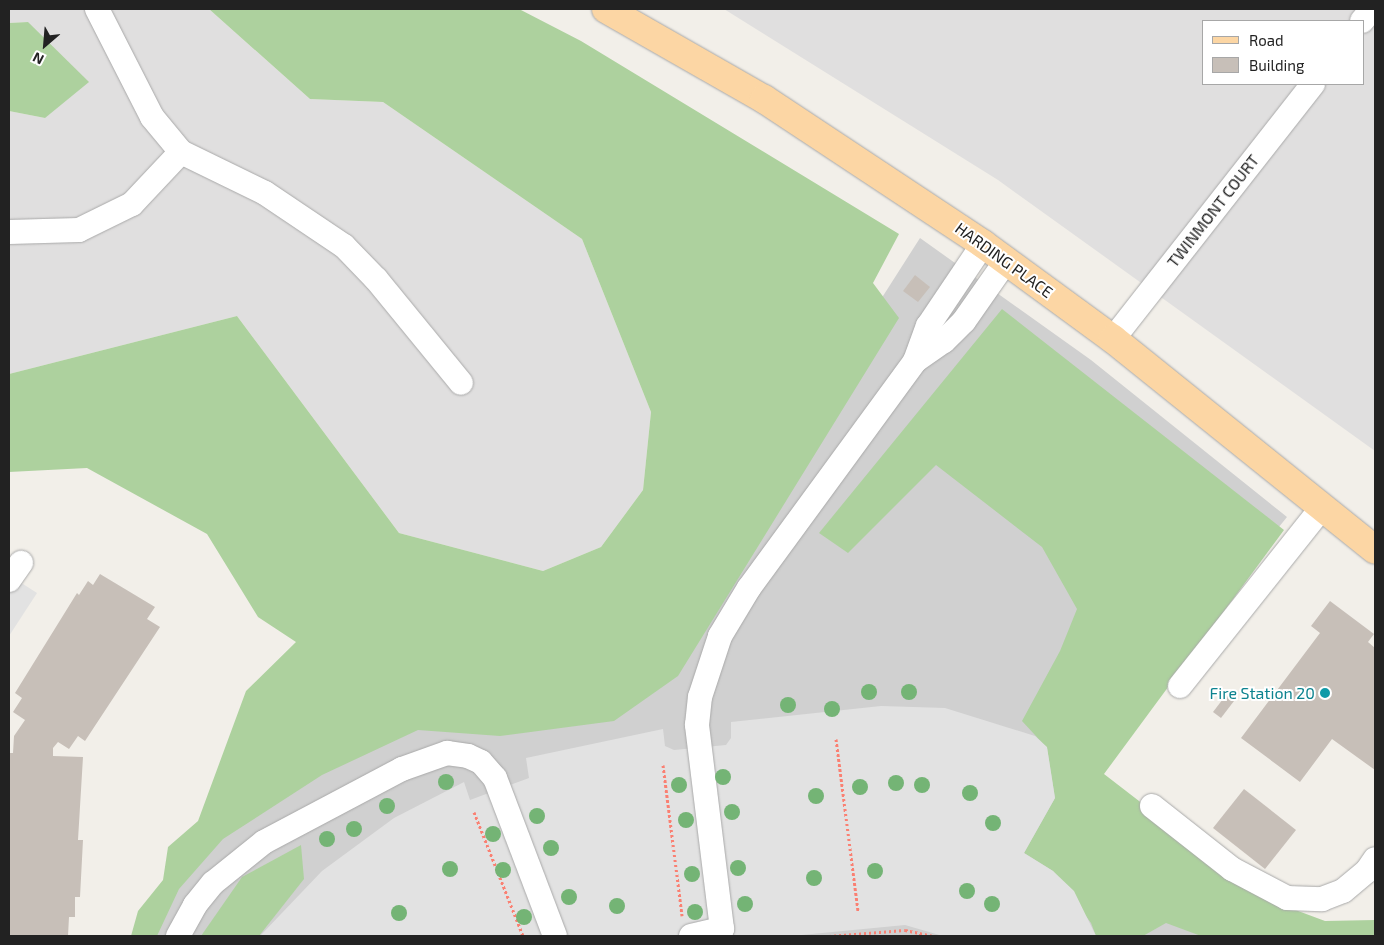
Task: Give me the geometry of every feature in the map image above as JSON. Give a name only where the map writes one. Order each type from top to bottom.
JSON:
[{"type":"main road","name":"HARDING PLACE","points":[[606,9],[764,99],[983,244],[1113,339],[1321,509],[1375,550]]},
{"type":"street","points":[[97,9],[152,117],[181,152],[265,193],[344,246],[376,279],[461,382]]},
{"type":"street","points":[[1363,20],[1372,9]]},
{"type":"street","name":"TWINMONT COURT","points":[[1113,339],[1312,85]]},
{"type":"street","points":[[9,232],[78,230],[132,204],[181,152]]},
{"type":"street","points":[[687,931],[722,930],[697,725],[708,668],[720,636],[749,588],[915,361],[928,326],[983,244]]},
{"type":"street","points":[[915,361],[944,341],[964,321],[1006,261]]},
{"type":"street","points":[[1180,686],[1321,509]]},
{"type":"street","points":[[178,936],[195,905],[213,883],[264,842],[402,769],[447,753],[468,756],[481,762],[495,778],[555,936]]},
{"type":"street","points":[[1152,806],[1232,869],[1287,898],[1322,899],[1343,891],[1368,871],[1375,859]]},
{"type":"path","points":[[836,739],[858,911]]},
{"type":"path","points":[[663,765],[687,931]]},
{"type":"path","points":[[474,812],[523,936]]},
{"type":"path","points":[[830,936],[904,930],[933,936]]},
{"type":"path","points":[[881,931],[881,936]]},
{"type":"shaded area","points":[[9,9],[209,9],[310,99],[383,102],[582,239],[651,412],[643,490],[601,547],[543,571],[399,533],[237,316],[9,374],[9,111],[45,118],[28,22],[9,23]]},
{"type":"shaded area","points":[[724,9],[1375,9],[1375,451],[998,180]]},
{"type":"shaded area","points":[[920,238],[1091,360],[1287,517],[1086,764],[1312,936],[140,936],[181,862],[809,412]]},
{"type":"shaded area","points":[[9,575],[37,593],[9,636]]},
{"type":"shaded area","points":[[881,706],[945,708],[1035,736],[1047,747],[1055,798],[1024,853],[1053,871],[1074,891],[1096,936],[943,936],[905,925],[791,936],[260,936],[322,871],[394,818],[464,782],[470,800],[529,778],[526,758],[663,729],[665,746],[674,750],[726,745],[731,738],[731,722]]},
{"type":"green space","points":[[209,9],[519,9],[581,41],[899,234],[873,283],[899,318],[678,676],[614,721],[500,736],[418,730],[322,775],[223,839],[179,889],[157,936],[131,936],[138,911],[163,880],[168,847],[198,821],[246,691],[296,642],[258,617],[207,534],[87,468],[9,472],[9,374],[237,316],[399,533],[543,571],[601,547],[643,490],[651,412],[582,239],[383,102],[310,99]]},
{"type":"green space","points":[[28,22],[89,82],[45,118],[9,111],[9,23]]},
{"type":"green space","points":[[1002,309],[1284,530],[1104,774],[1266,899],[1325,921],[1375,920],[1375,936],[1201,936],[1166,923],[1143,936],[1096,936],[1091,923],[1053,871],[1024,853],[1055,798],[1047,748],[1022,721],[1060,651],[1077,609],[1042,547],[936,465],[848,553],[819,533]]},
{"type":"green space","points":[[301,845],[304,879],[259,936],[201,936],[242,877]]},
{"type":"building","points":[[915,275],[930,287],[918,302],[903,291]]},
{"type":"building","points":[[100,574],[155,607],[147,619],[160,627],[85,741],[78,736],[69,749],[58,742],[53,748],[53,756],[83,757],[78,840],[83,840],[80,897],[75,897],[75,917],[69,917],[68,936],[9,936],[9,753],[13,753],[14,736],[25,720],[13,712],[22,698],[15,693],[77,593],[79,595],[88,581],[93,585]]},
{"type":"building","name":"Fire Station 20","points":[[1330,601],[1374,634],[1368,642],[1375,648],[1375,770],[1332,739],[1300,782],[1241,738],[1320,633],[1311,626]]},
{"type":"building","points":[[1226,695],[1234,701],[1221,718],[1213,712]]},
{"type":"building","points":[[1244,789],[1296,830],[1265,869],[1213,828]]},
{"type":"place","name":"Fire Station 20","points":[[1325,693]]}]
